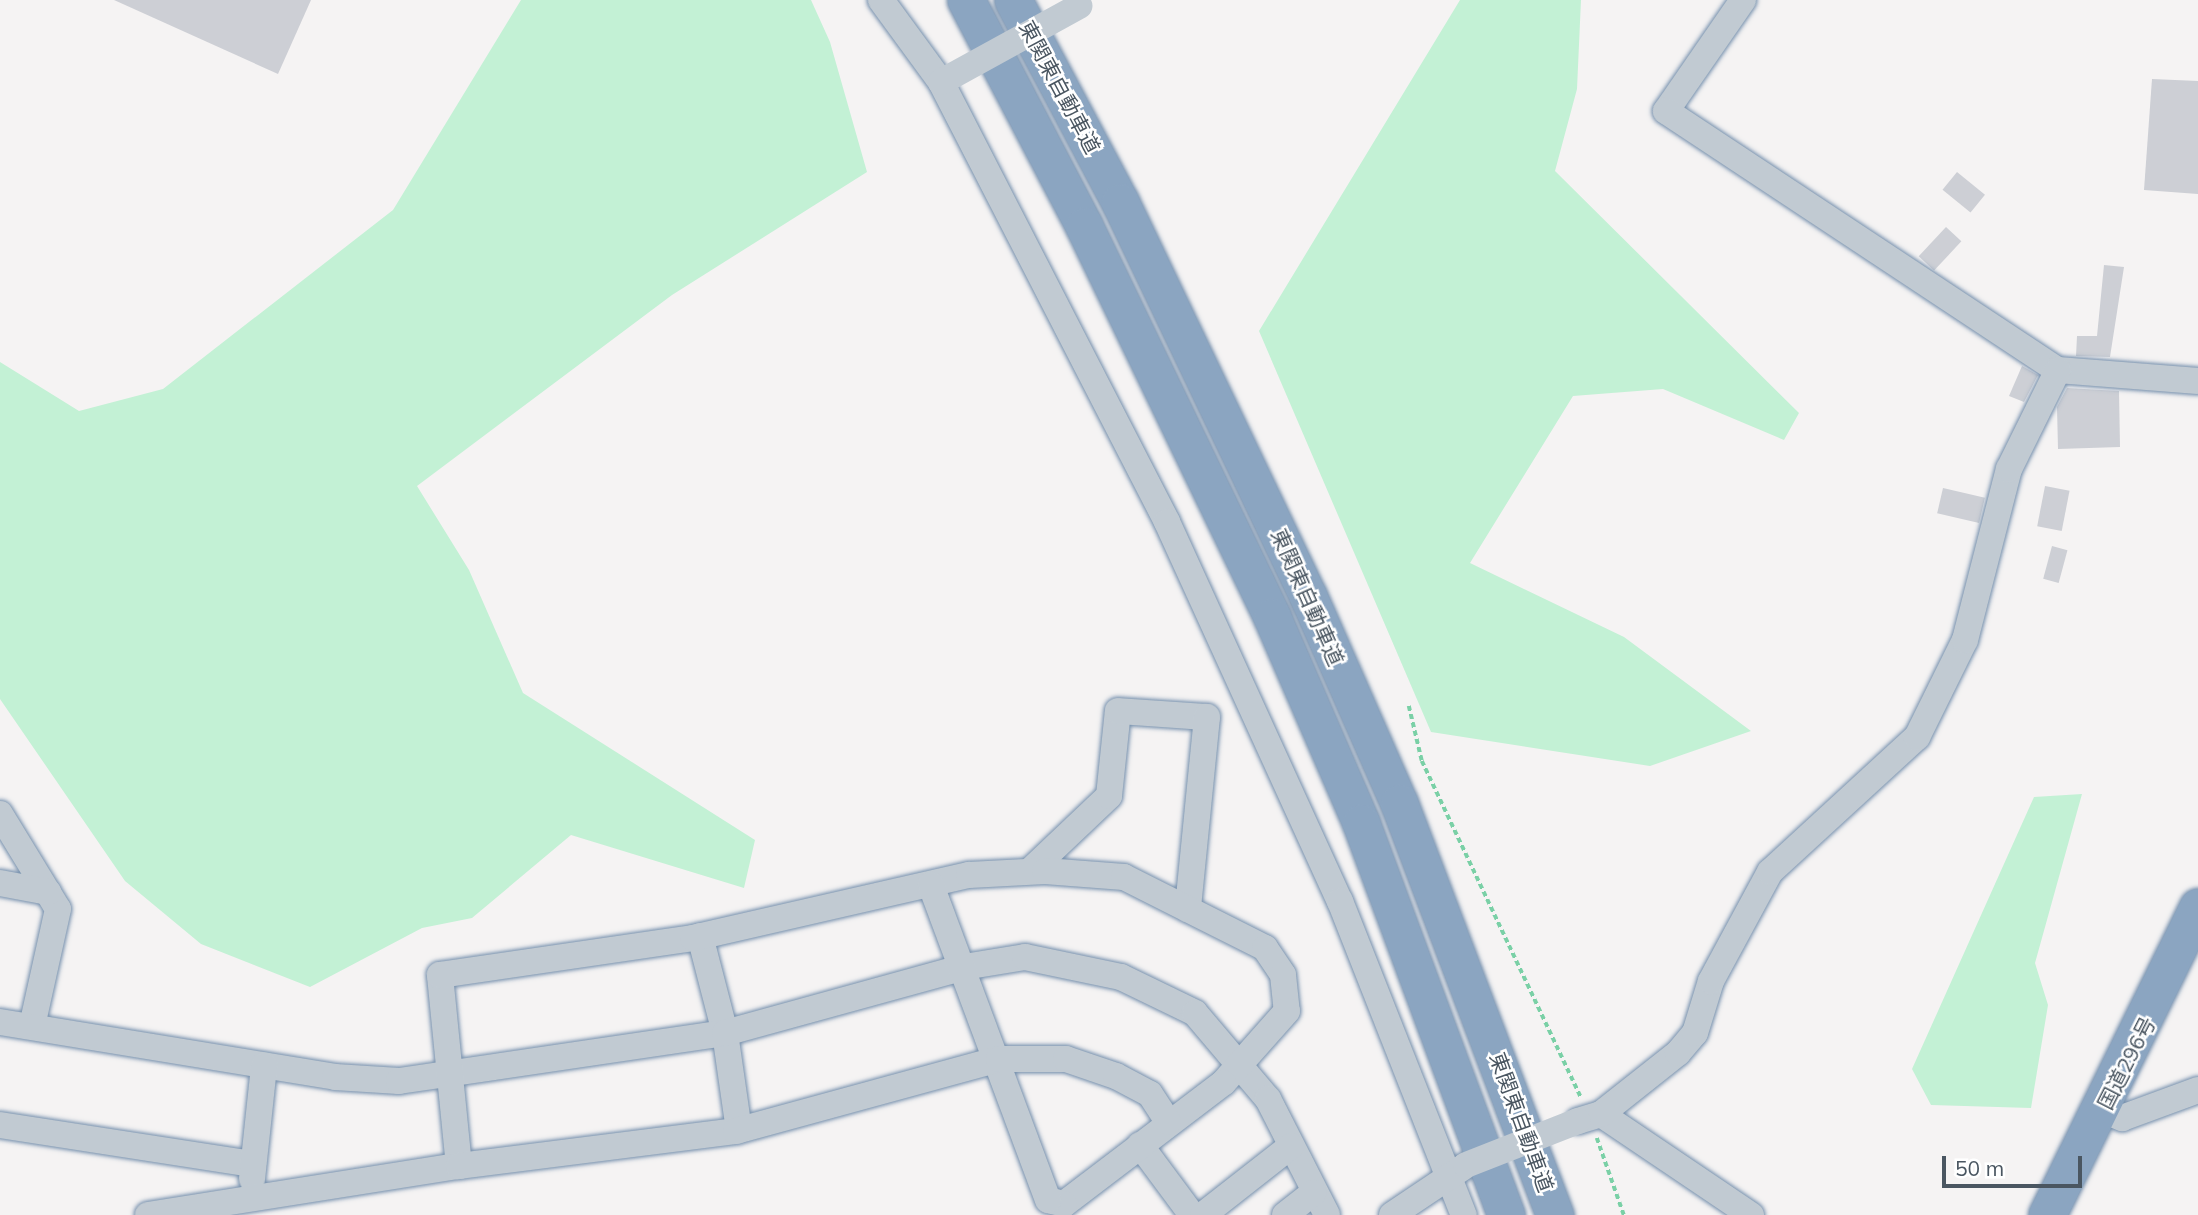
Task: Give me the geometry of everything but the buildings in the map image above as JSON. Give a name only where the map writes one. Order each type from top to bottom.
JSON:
[{"type":"highway","points":[[943,0],[1084,226]]},
{"type":"highway","name":"東関東自動車道","points":[[966,0],[1084,226],[1283,641],[1361,823],[1506,1215]]},
{"type":"highway","name":"東関東自動車道","points":[[1013,0],[1120,202],[1308,596],[1399,803],[1555,1215]]},
{"type":"highway","name":"国道296号","points":[[2047,1215],[2102,1110],[2198,907]]},
{"type":"street","points":[[881,0],[941,82],[1167,522],[1459,1170],[1464,1215]]},
{"type":"street","points":[[1743,0],[1666,111],[2058,370],[2198,381]]},
{"type":"street","points":[[941,82],[1085,2]]},
{"type":"street","points":[[1392,1215],[1459,1170],[1589,1117],[1695,1033],[1711,981],[1770,873],[1917,737],[1965,640],[2010,469],[2058,370]]},
{"type":"street","points":[[1030,871],[1110,796],[1118,711],[1207,717],[1188,909]]},
{"type":"street","points":[[0,814],[58,908],[32,1027]]},
{"type":"street","points":[[459,1166],[440,975],[700,936],[931,884],[1030,871],[1124,877],[1265,948],[1283,975],[1287,1011],[1242,1066],[1064,1204],[1048,1200],[999,1059],[931,884]]},
{"type":"street","points":[[0,883],[48,892]]},
{"type":"street","points":[[700,936],[725,1033],[739,1130]]},
{"type":"street","points":[[0,1022],[264,1066],[399,1081],[450,1076],[725,1033],[964,967],[1025,957],[1121,977],[1195,1013],[1242,1066],[1291,1146],[1313,1193],[1328,1215]]},
{"type":"street","points":[[148,1215],[459,1166],[739,1130],[999,1059],[1066,1059],[1116,1076],[1150,1094],[1168,1122]]},
{"type":"street","points":[[250,1198],[264,1066]]},
{"type":"street","points":[[2102,1110],[2122,1118],[2198,1090]]},
{"type":"street","points":[[1589,1117],[1751,1215]]},
{"type":"street","points":[[0,1125],[253,1164]]},
{"type":"street","points":[[1140,1145],[1192,1215]]},
{"type":"street","points":[[1203,1215],[1291,1146]]},
{"type":"street","points":[[1285,1215],[1313,1193]]},
{"type":"path","points":[[1409,706],[1422,761],[1589,1117],[1624,1215]]},
{"type":"green space","points":[[521,0],[811,0],[830,42],[867,172],[672,295],[417,486],[469,570],[523,693],[755,840],[744,888],[571,835],[472,918],[422,928],[310,987],[201,944],[125,881],[0,699],[0,362],[79,411],[163,389],[393,210]]},
{"type":"green space","points":[[1460,0],[1581,0],[1577,89],[1555,171],[1799,413],[1784,440],[1663,389],[1573,396],[1470,563],[1624,637],[1751,731],[1650,766],[1431,732],[1259,331]]},
{"type":"green space","points":[[2082,794],[2035,963],[2048,1005],[2031,1108],[1931,1105],[1912,1069],[2034,797]]}]
